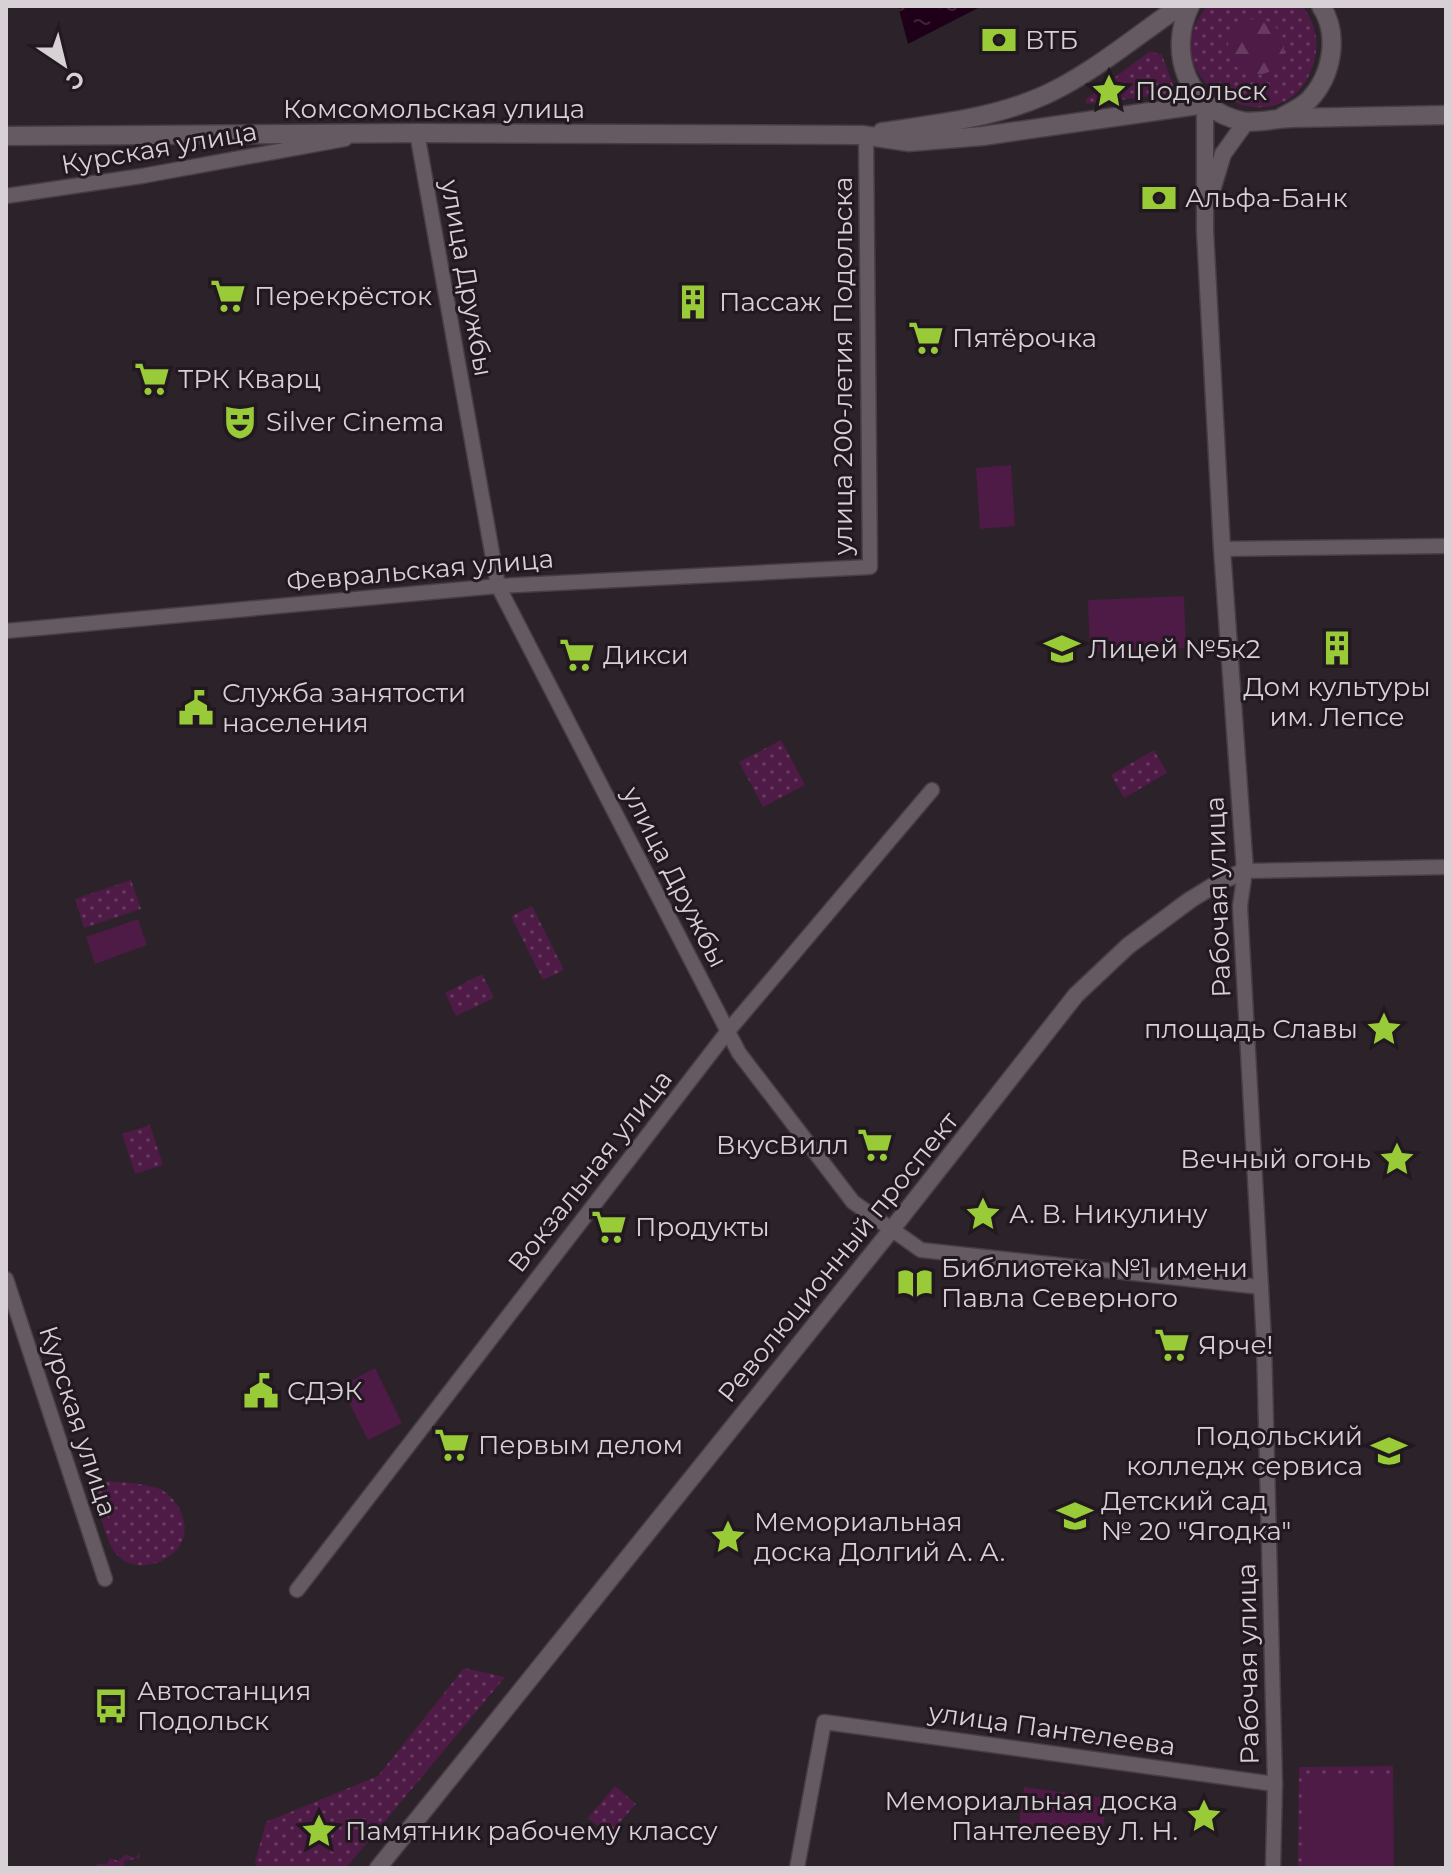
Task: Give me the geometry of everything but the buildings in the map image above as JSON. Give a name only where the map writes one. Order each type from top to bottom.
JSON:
[{"type":"main road","name":"Комсомольская улица","points":[[864,135],[967,119],[1044,95],[1180,6]]},
{"type":"main road","points":[[1190,6],[1181,27],[1179,48],[1182,69],[1205,104],[1224,116],[1246,122],[1280,118],[1446,115]]},
{"type":"main road","points":[[1280,118],[1308,101],[1327,74],[1333,42],[1321,6]]},
{"type":"main road","name":"Комсомольская улица","points":[[6,136],[367,136],[417,133],[864,135],[909,142],[983,136],[1205,104]]},
{"type":"street","name":"Рабочая улица","points":[[1205,104],[1205,213],[1222,549],[1245,871],[1240,906],[1261,1287],[1275,1784],[1273,1868]]},
{"type":"street","name":"Рабочая улица","points":[[1205,213],[1223,154],[1246,122]]},
{"type":"street","name":"улица Дружбы","points":[[417,133],[498,586],[739,1053],[853,1202],[921,1250],[1261,1287]]},
{"type":"street","name":"улица 200-летия Подольска","points":[[839,569],[870,567],[864,135]]},
{"type":"street","name":"Курская улица","points":[[6,196],[142,176],[367,136]]},
{"type":"street","points":[[1222,549],[1446,546]]},
{"type":"street","name":"Февральская улица","points":[[6,631],[498,586],[839,569]]},
{"type":"street","name":"Вокзальная улица","points":[[297,1590],[728,1031],[932,790]]},
{"type":"street","name":"Революционный проспект","points":[[378,1868],[1096,973],[1190,900],[1245,871],[1446,867]]},
{"type":"street","name":"Курская улица","points":[[6,1279],[105,1579]]},
{"type":"street","name":"улица Пантелеева","points":[[797,1868],[824,1722],[1275,1784]]},
{"type":"green space","points":[[1207,6],[1302,6],[1312,24],[1316,44],[1315,58],[1301,88],[1279,104],[1253,107],[1228,100],[1206,84],[1193,61],[1192,35]]},
{"type":"green space","points":[[1256,19],[1276,27],[1284,47],[1276,67],[1256,75],[1236,67],[1228,47],[1236,27]]},
{"type":"green space","points":[[1150,51],[1162,55],[1176,93],[1087,104],[1086,99]]},
{"type":"green space","points":[[1011,465],[1015,526],[980,529],[976,468]]},
{"type":"green space","points":[[1184,596],[1186,648],[1090,652],[1088,600]]},
{"type":"green space","points":[[781,740],[805,785],[763,807],[739,762]]},
{"type":"green space","points":[[1154,750],[1167,773],[1124,798],[1111,775]]},
{"type":"green space","points":[[131,880],[141,909],[84,928],[75,899]]},
{"type":"green space","points":[[532,906],[564,970],[543,980],[511,916]]},
{"type":"green space","points":[[138,919],[147,945],[95,964],[86,937]]},
{"type":"green space","points":[[482,974],[494,998],[456,1016],[445,993]]},
{"type":"green space","points":[[150,1125],[163,1165],[135,1174],[122,1134]]},
{"type":"green space","points":[[375,1368],[402,1423],[368,1440],[341,1386]]},
{"type":"green space","points":[[92,1483],[145,1485],[160,1489],[172,1498],[181,1512],[185,1527],[177,1549],[154,1564],[136,1565],[119,1557],[110,1543],[99,1511]]},
{"type":"green space","points":[[464,1668],[505,1677],[346,1868],[258,1868],[255,1862],[266,1822],[378,1776]]},
{"type":"green space","points":[[1393,1766],[1394,1868],[1298,1868],[1299,1767]]},
{"type":"green space","points":[[1392,1776],[1393,1868],[1306,1868],[1305,1777]]},
{"type":"green space","points":[[615,1786],[636,1804],[609,1835],[588,1818]]},
{"type":"green space","points":[[1024,1787],[1107,1798],[1102,1837],[1019,1825]]},
{"type":"green space","points":[[140,1853],[140,1858],[124,1861],[125,1868],[96,1868],[97,1864],[107,1864],[110,1858],[118,1861],[126,1854],[135,1858]]},
{"type":"water","points":[[898,6],[982,6],[908,44]]},
{"type":"place","name":"ВТБ","points":[[999,40]]},
{"type":"place","name":"Подольск","points":[[1109,91]]},
{"type":"place","name":"Альфа-Банк","points":[[1159,198]]},
{"type":"place","name":"Перекрёсток","points":[[228,296]]},
{"type":"place","name":"Пассаж","points":[[693,302]]},
{"type":"place","name":"Пятёрочка","points":[[926,338]]},
{"type":"place","name":"ТРК Кварц","points":[[152,379]]},
{"type":"place","name":"Silver Cinema","points":[[240,422]]},
{"type":"place","name":"Дом культуры им. Лепсе","points":[[1337,648]]},
{"type":"place","name":"Лицей №5к2","points":[[1062,649]]},
{"type":"place","name":"Дикси","points":[[577,655]]},
{"type":"place","name":"Служба занятости населения","points":[[196,708]]},
{"type":"place","name":"площадь Славы","points":[[1384,1029]]},
{"type":"place","name":"ВкусВилл","points":[[875,1145]]},
{"type":"place","name":"Вечный огонь","points":[[1397,1159]]},
{"type":"place","name":"А. В. Никулину","points":[[983,1214]]},
{"type":"place","name":"Продукты","points":[[609,1227]]},
{"type":"place","name":"Библиотека №1 имени Павла Северного","points":[[915,1283]]},
{"type":"place","name":"Ярче!","points":[[1172,1345]]},
{"type":"place","name":"СДЭК","points":[[261,1391]]},
{"type":"place","name":"Первым делом","points":[[452,1445]]},
{"type":"place","name":"Подольский колледж сервиса","points":[[1389,1451]]},
{"type":"place","name":"Детский сад № 20 \"Ягодка\"","points":[[1075,1516]]},
{"type":"place","name":"Мемориальная доска Долгий А. А.","points":[[728,1537]]},
{"type":"place","name":"Автостанция Подольск","points":[[111,1706]]},
{"type":"place","name":"Мемориальная доска Пантелееву Л. Н.","points":[[1204,1816]]},
{"type":"place","name":"Памятник рабочему классу","points":[[319,1831]]}]
